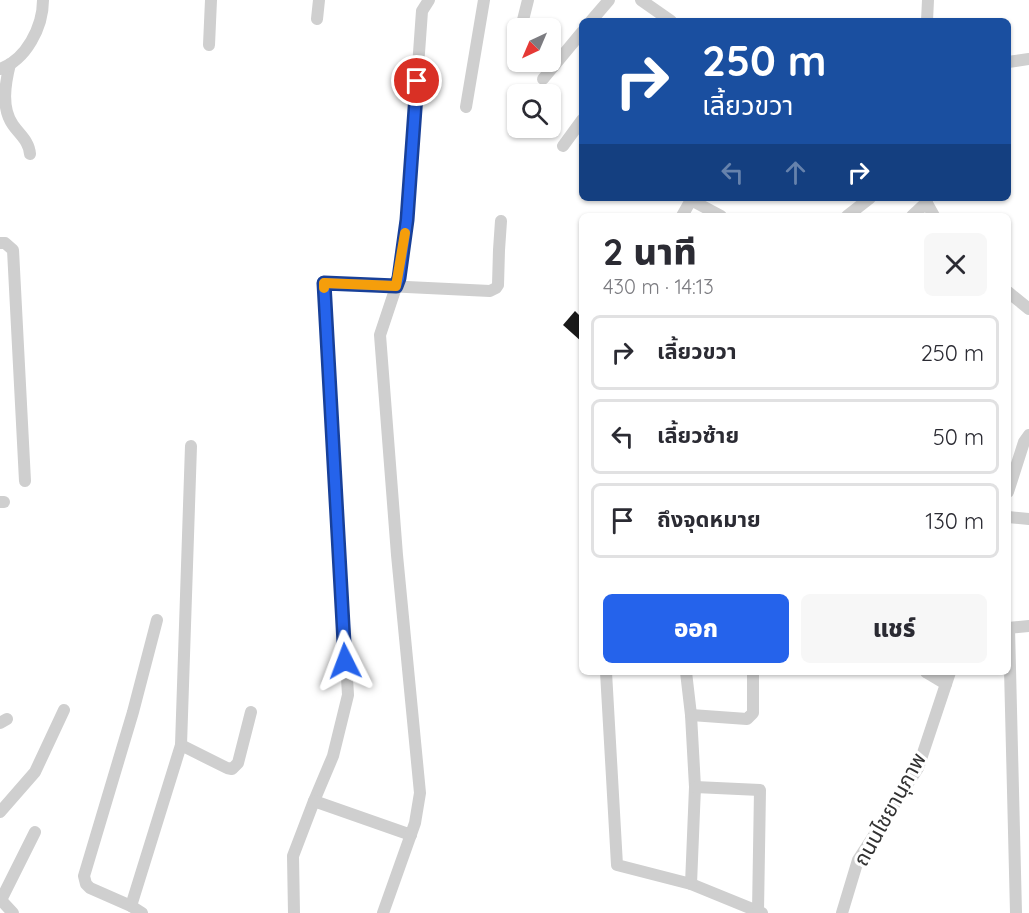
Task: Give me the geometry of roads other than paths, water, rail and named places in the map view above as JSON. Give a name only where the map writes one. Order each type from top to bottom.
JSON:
[{"type":"street","points":[[30,154],[27,143],[9,117],[6,106],[5,67],[19,57],[33,36],[41,17],[43,0]]},
{"type":"street","points":[[209,45],[211,0]]},
{"type":"street","points":[[317,19],[319,0]]},
{"type":"street","points":[[383,913],[415,823],[420,793],[398,565],[380,335],[399,278],[407,220],[422,12],[429,0]]},
{"type":"street","points":[[466,107],[484,0]]},
{"type":"street","points":[[524,18],[528,0]]},
{"type":"street","points":[[594,18],[609,0]]},
{"type":"street","points":[[641,0],[656,10]]},
{"type":"street","points":[[927,18],[928,0]]},
{"type":"street","points":[[543,79],[579,36]]},
{"type":"street","points":[[1011,62],[1029,60]]},
{"type":"street","points":[[562,147],[579,124]]},
{"type":"street","points":[[692,201],[715,213]]},
{"type":"street","points":[[851,213],[866,201]]},
{"type":"street","points":[[914,213],[924,201]]},
{"type":"street","points":[[294,913],[292,856],[333,756],[348,695],[324,283],[494,290],[498,285],[501,221]]},
{"type":"street","points":[[0,243],[5,243],[13,250],[25,481]]},
{"type":"street","points":[[1011,296],[1029,309]]},
{"type":"street","points":[[1011,483],[1024,442],[1029,435]]},
{"type":"street","points":[[157,620],[133,712],[84,876],[90,888],[136,910],[181,745],[191,446]]},
{"type":"street","points":[[1011,517],[1029,519]]},
{"type":"street","points":[[1011,628],[1029,626]]},
{"type":"street","points":[[606,675],[616,865],[691,884],[760,912],[760,790],[695,787]]},
{"type":"street","points":[[686,675],[695,787],[691,884]]},
{"type":"street","points":[[691,715],[750,718],[753,713],[753,675]]},
{"type":"street","points":[[1009,675],[1016,913]]},
{"type":"street","name":"ถนนไชยานุภาพ","points":[[842,913],[858,860],[918,768],[948,678]]},
{"type":"street","points":[[0,812],[34,772],[64,710]]},
{"type":"street","points":[[181,745],[227,768],[232,768],[238,762],[251,712]]},
{"type":"street","points":[[314,801],[411,835]]},
{"type":"street","points":[[13,913],[1,900],[34,832]]}]
